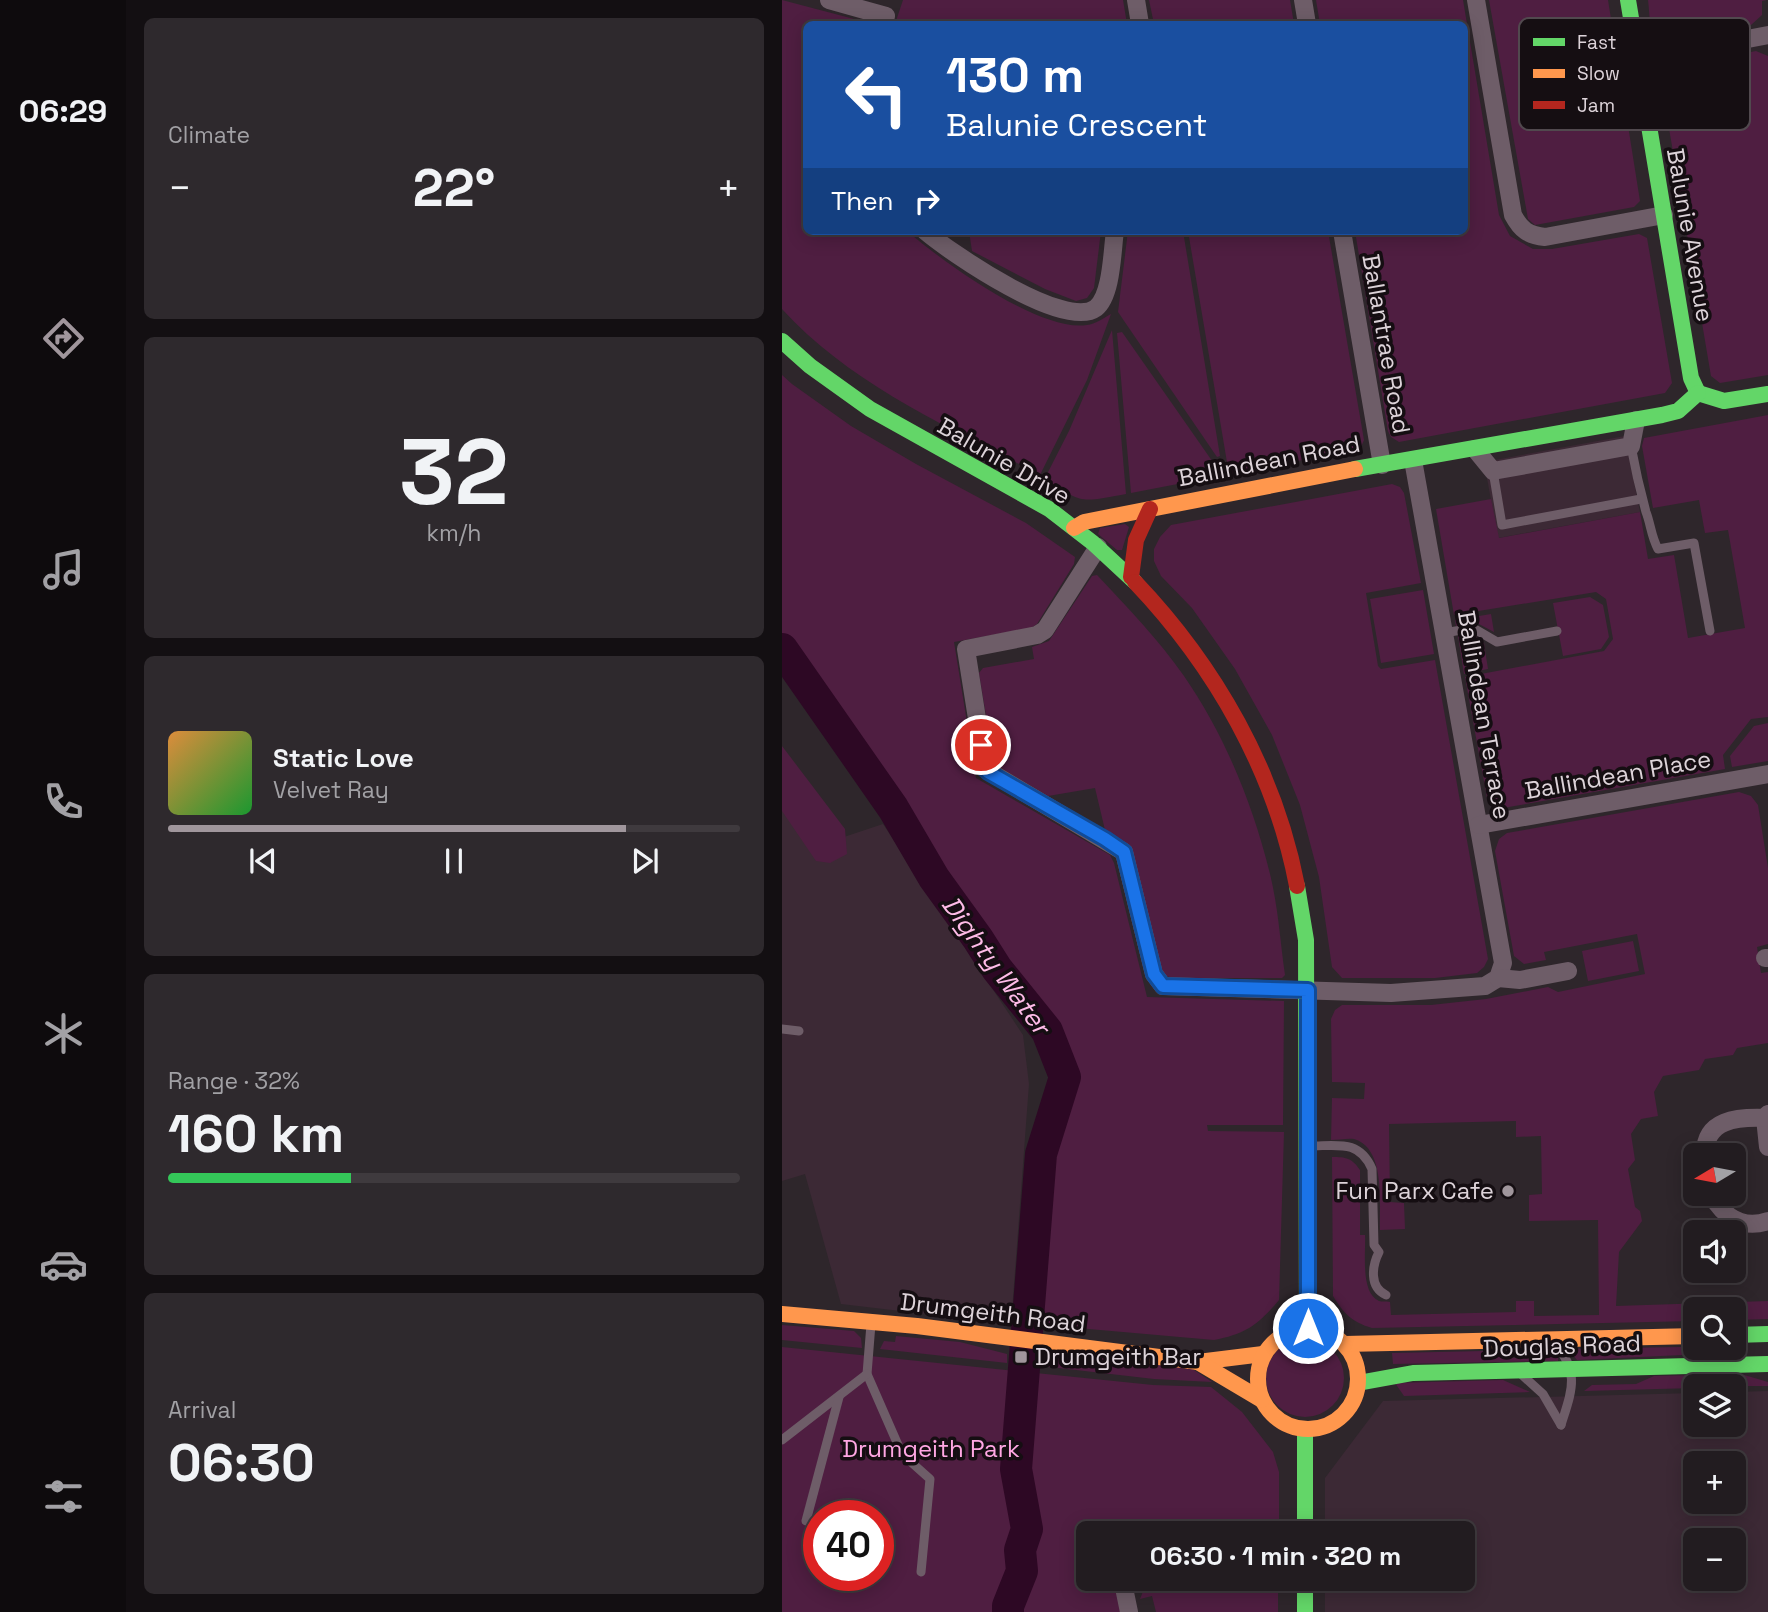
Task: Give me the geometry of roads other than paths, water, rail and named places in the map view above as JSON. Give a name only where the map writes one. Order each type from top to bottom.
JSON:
[{"type":"street","points":[[829,0],[886,13]]},
{"type":"street","points":[[1136,0],[1140,21]]},
{"type":"street","points":[[1303,0],[1306,21]]},
{"type":"street","points":[[1476,0],[1513,215],[1519,227],[1530,235],[1545,237],[1664,215]]},
{"type":"street","name":"Balunie Avenue","points":[[1628,0],[1631,18]]},
{"type":"street","points":[[1750,38],[1768,35]]},
{"type":"street","name":"Balunie Avenue","points":[[1649,130],[1691,378],[1698,393]]},
{"type":"street","points":[[931,235],[972,265],[1008,286],[1066,311],[1081,313],[1094,309],[1103,300],[1108,288],[1115,235]]},
{"type":"street","name":"Ballantrae Road","points":[[1343,235],[1382,465]]},
{"type":"street","name":"Balunie Drive","points":[[782,341],[799,358],[856,402],[912,435],[1035,499],[1098,547],[1131,577],[1175,625],[1211,676],[1239,724],[1265,778],[1284,833],[1298,887],[1306,940],[1308,1328]]},
{"type":"street","points":[[1698,393],[1711,401],[1725,402],[1768,394]]},
{"type":"street","name":"Ballindean Road","points":[[1074,528],[1084,522],[1150,509],[1678,411],[1698,393]]},
{"type":"street","points":[[1475,449],[1492,471],[1631,446],[1635,420]]},
{"type":"street","name":"Ballindean Terrace","points":[[1413,460],[1503,963],[1498,978]]},
{"type":"street","points":[[1131,577],[1136,540],[1150,509]]},
{"type":"street","points":[[1098,547],[1045,630],[1037,635],[966,649],[985,769],[1124,852],[1154,974],[1163,986],[1391,993],[1445,990],[1485,985],[1498,978],[1520,980],[1568,971]]},
{"type":"street","name":"Ballindean Place","points":[[1479,825],[1767,777]]},
{"type":"street","points":[[1707,1143],[1711,1133],[1725,1121],[1766,1116],[1768,1147]]},
{"type":"street","points":[[1718,1206],[1736,1222],[1759,1224],[1768,1221]]},
{"type":"street","name":"Drumgeith Road","points":[[782,1314],[871,1321],[1198,1362],[1263,1354]]},
{"type":"street","points":[[1308,1328],[1334,1335],[1345,1344],[1353,1356],[1358,1383],[1353,1401],[1341,1416],[1324,1426],[1305,1429],[1275,1418],[1262,1400],[1257,1385],[1258,1369],[1263,1354],[1271,1343],[1282,1335],[1308,1328]]},
{"type":"street","points":[[1746,1335],[1768,1334]]},
{"type":"street","name":"Douglas Road","points":[[1345,1344],[1683,1336]]},
{"type":"street","name":"Drumgeith Road","points":[[1198,1362],[1262,1400]]},
{"type":"street","name":"Douglas Road","points":[[1358,1383],[1413,1373],[1764,1366]]},
{"type":"street","points":[[1305,1429],[1305,1521]]},
{"type":"street","points":[[1125,1591],[1129,1612]]},
{"type":"street","points":[[1305,1591],[1305,1612]]},
{"type":"lane","points":[[1631,446],[1651,537],[1659,549],[1694,543],[1710,631]]},
{"type":"lane","points":[[1492,471],[1502,525],[1641,499]]},
{"type":"lane","points":[[1445,633],[1473,628],[1497,642],[1557,631]]},
{"type":"lane","points":[[782,1029],[799,1031]]},
{"type":"lane","points":[[1307,1146],[1351,1145],[1368,1159],[1372,1169],[1374,1245],[1379,1252],[1374,1262],[1374,1284],[1379,1292],[1386,1294]]},
{"type":"lane","points":[[871,1321],[867,1374],[902,1454],[930,1479],[921,1572]]},
{"type":"lane","points":[[1517,1370],[1543,1394],[1561,1425],[1571,1394],[1571,1369],[1568,1359],[1552,1339]]},
{"type":"lane","points":[[782,1440],[867,1374]]},
{"type":"lane","points":[[812,1500],[839,1397]]},
{"type":"waterway","name":"Dighty Water","points":[[782,649],[893,808],[934,878],[997,969],[1047,1031],[1065,1077],[1041,1154],[1016,1469],[1027,1529],[1020,1550],[1022,1571],[1008,1612]]},
{"type":"place","name":"Fun Parx Cafe","points":[[1508,1191]]},
{"type":"place","name":"Drumgeith Bar","points":[[1021,1357]]},
{"type":"park label","name":"Drumgeith Park","points":[[931,1449]]}]
